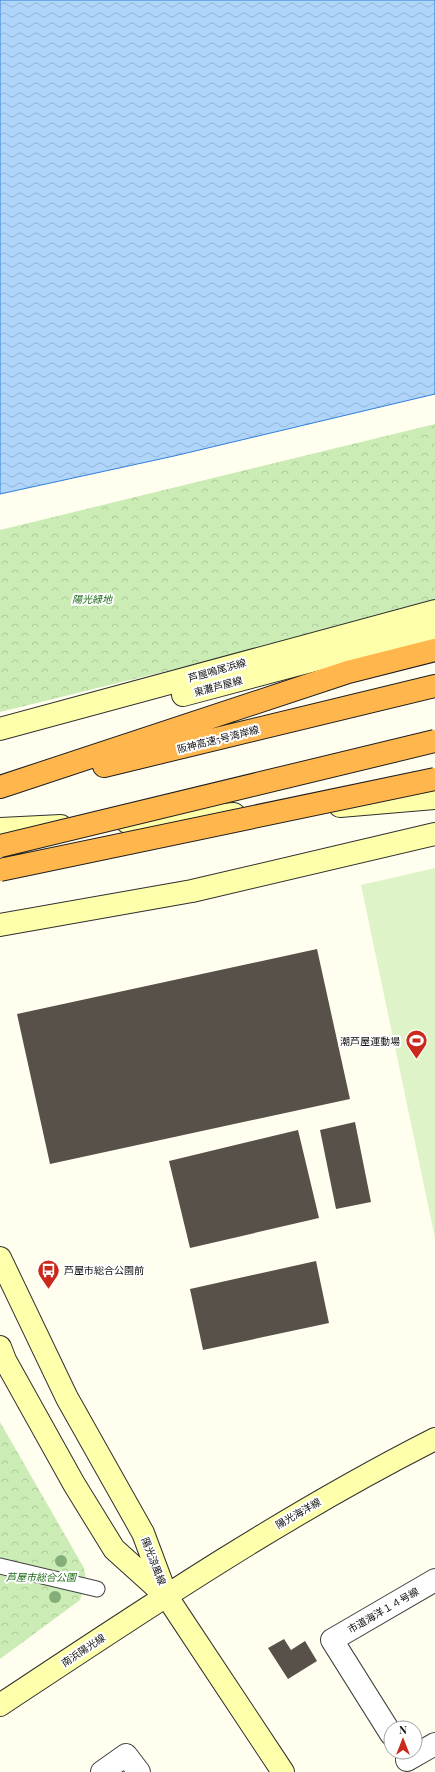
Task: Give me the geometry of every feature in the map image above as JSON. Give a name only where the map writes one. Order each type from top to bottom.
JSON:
[{"type":"highway","points":[[0,787],[348,672],[435,650]]},
{"type":"highway","name":"阪神高速5号湾岸線","points":[[0,791],[435,686]]},
{"type":"highway","points":[[0,846],[435,741]]},
{"type":"highway","points":[[0,870],[435,779]]},
{"type":"main road","name":"芦屋鳴尾浜線","points":[[0,729],[435,611]]},
{"type":"main road","name":"東灘芦屋線","points":[[0,742],[435,628]]},
{"type":"main road","points":[[0,829],[397,802],[435,798]]},
{"type":"main road","points":[[0,925],[192,891],[435,834]]},
{"type":"main road","name":"陽光涼風線","points":[[0,1258],[67,1398],[143,1533],[167,1597]]},
{"type":"main road","name":"陽光涼風線","points":[[0,1347],[5,1360],[74,1484],[114,1549],[167,1597]]},
{"type":"main road","name":"陽光海洋線","points":[[167,1597],[272,1529],[363,1476],[435,1439]]},
{"type":"main road","points":[[167,1597],[283,1772]]},
{"type":"main road","name":"南浜陽光線","points":[[0,1705],[167,1597]]},
{"type":"street","name":"市道海洋１４号線","points":[[383,1721],[332,1640],[435,1580]]},
{"type":"street","points":[[408,1762],[435,1744]]},
{"type":"street","points":[[102,1772],[126,1755],[139,1772]]},
{"type":"lane","points":[[0,1566],[97,1589]]},
{"type":"green space","name":"陽光緑地","points":[[435,424],[435,605],[0,712],[0,530]]},
{"type":"green space","name":"潮芦屋運動場","points":[[435,868],[435,1238],[361,885]]},
{"type":"green space","name":"芦屋市総合公園","points":[[0,1422],[84,1568],[86,1580],[80,1600],[0,1659]]},
{"type":"water","points":[[0,0],[435,0],[435,394],[174,456],[0,494]]},
{"type":"building","points":[[317,949],[350,1099],[50,1164],[17,1014]]},
{"type":"building","points":[[355,1122],[371,1202],[336,1209],[320,1130]]},
{"type":"building","points":[[298,1130],[319,1218],[190,1248],[169,1161]]},
{"type":"building","points":[[316,1261],[329,1323],[203,1350],[190,1289]]},
{"type":"building","points":[[284,1639],[291,1650],[305,1641],[317,1661],[288,1679],[268,1648]]},
{"type":"place","name":"潮芦屋運動場","points":[[416,1060]]},
{"type":"place","name":"芦屋市総合公園前","points":[[49,1290]]}]
